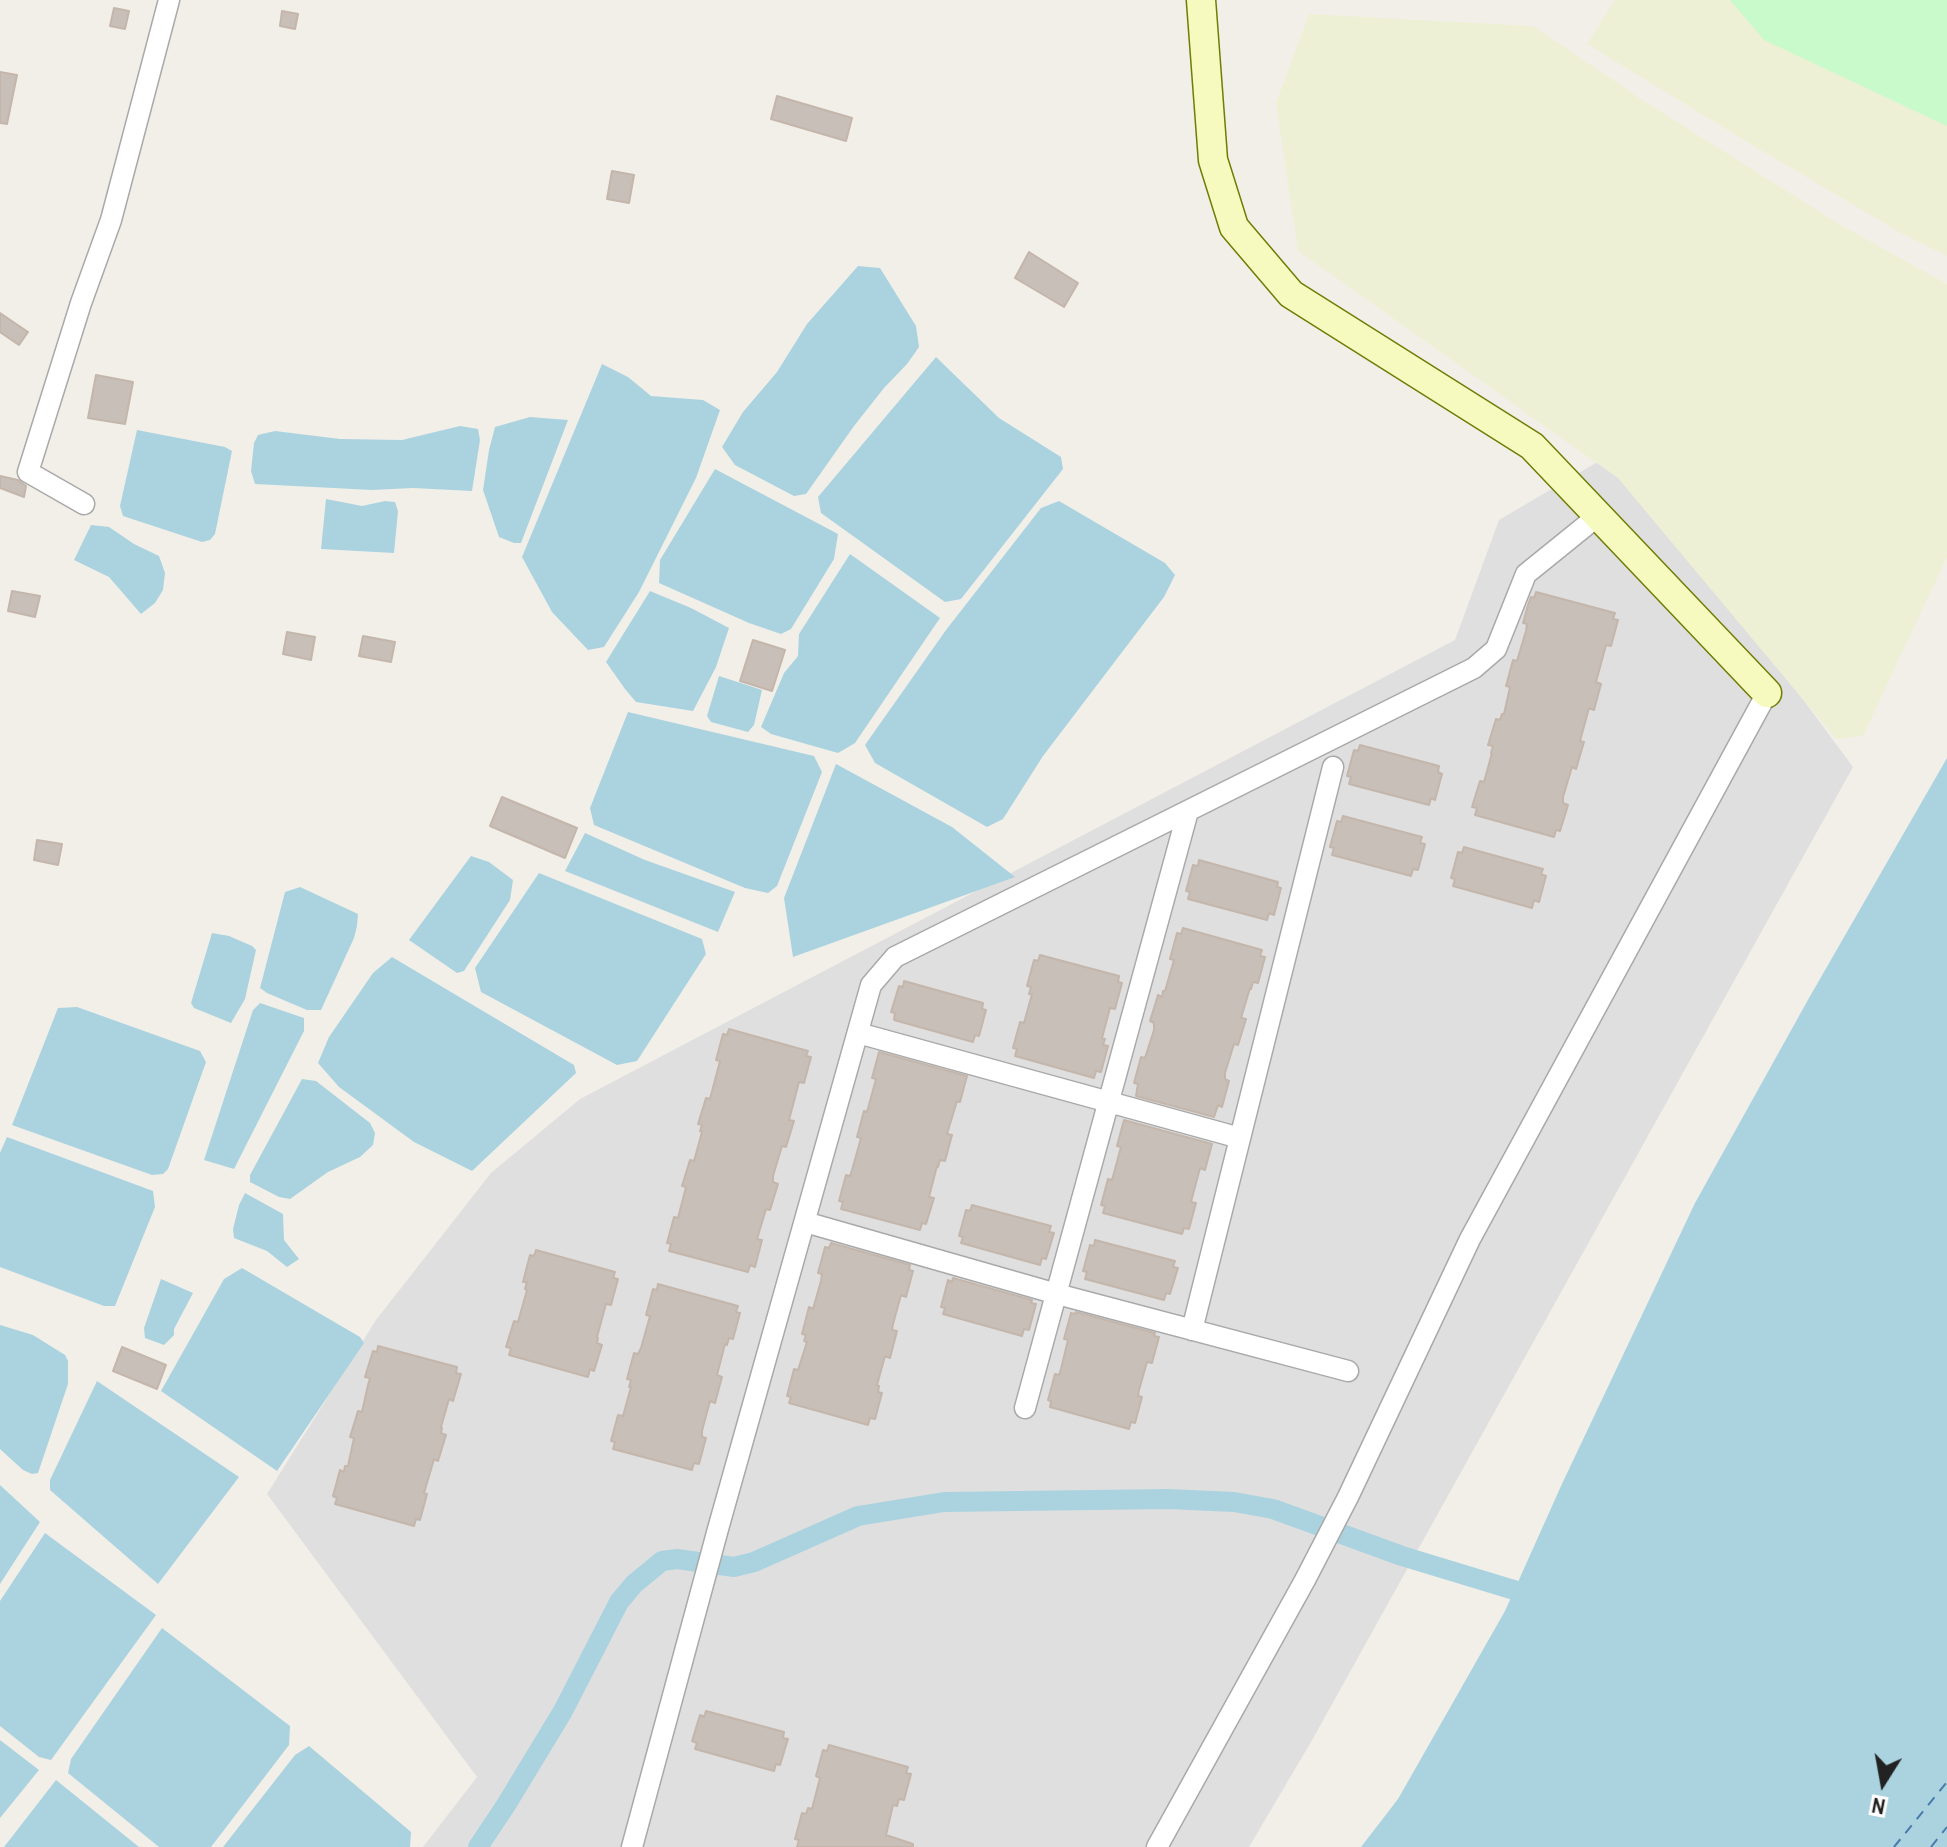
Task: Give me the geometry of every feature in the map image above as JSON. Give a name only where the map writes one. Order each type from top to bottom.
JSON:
[{"type":"main road","points":[[1201,0],[1213,160],[1234,227],[1291,294],[1532,446],[1767,693]]},
{"type":"street","points":[[84,504],[28,472],[81,303],[111,220],[169,0]]},
{"type":"street","points":[[632,1847],[871,985],[895,957],[1474,668],[1496,649],[1526,574],[1599,515]]},
{"type":"street","points":[[1157,1847],[1348,1497],[1470,1239],[1767,693]]},
{"type":"street","points":[[1192,1330],[1333,767]]},
{"type":"street","points":[[1025,1408],[1188,811]]},
{"type":"street","points":[[858,1033],[1240,1138]]},
{"type":"street","points":[[805,1222],[1057,1294],[1348,1371]]},
{"type":"shaded area","points":[[1618,450],[1853,767],[1311,1742],[1249,1847],[423,1847],[477,1777],[267,1494],[376,1320],[491,1173],[580,1099],[1455,640],[1499,520]]},
{"type":"green space","points":[[1615,0],[1947,0],[1947,256],[1899,232],[1587,44]]},
{"type":"green space","points":[[1730,0],[1947,0],[1947,126],[1764,40]]},
{"type":"green space","points":[[1309,14],[1533,26],[1644,101],[1839,224],[1947,284],[1947,557],[1863,736],[1836,739],[1618,478],[1298,251],[1276,103]]},
{"type":"water","points":[[858,266],[880,268],[916,326],[919,347],[854,426],[806,494],[794,496],[735,465],[722,447],[743,412],[777,372],[807,324]]},
{"type":"water","points":[[936,357],[999,418],[1061,457],[1063,469],[961,599],[945,602],[821,513],[818,497]]},
{"type":"water","points":[[602,364],[628,377],[651,396],[703,400],[720,410],[696,478],[639,592],[604,647],[588,650],[552,612],[522,557]]},
{"type":"water","points":[[530,417],[568,420],[521,543],[514,543],[499,537],[483,490],[495,427]]},
{"type":"water","points":[[460,426],[478,429],[480,440],[472,491],[255,484],[251,471],[258,435],[275,431],[340,439],[402,440]]},
{"type":"water","points":[[137,430],[232,451],[215,534],[210,540],[202,542],[123,516],[120,506]]},
{"type":"water","points":[[715,469],[838,534],[834,559],[791,629],[781,634],[659,583],[660,560]]},
{"type":"water","points":[[326,499],[362,506],[395,502],[398,511],[394,553],[321,549]]},
{"type":"water","points":[[1059,501],[1165,563],[1175,575],[1164,597],[1043,756],[1003,819],[987,827],[875,763],[865,745],[946,630],[1041,508]]},
{"type":"water","points":[[91,525],[109,527],[159,556],[165,573],[163,590],[155,603],[141,614],[109,577],[74,560]]},
{"type":"water","points":[[850,554],[940,618],[855,743],[838,753],[771,734],[761,727],[784,673],[798,656],[799,634]]},
{"type":"water","points":[[650,591],[729,628],[716,667],[693,711],[636,702],[606,662]]},
{"type":"water","points":[[719,676],[762,690],[754,725],[748,732],[711,722],[707,716]]},
{"type":"water","points":[[628,712],[814,756],[822,772],[777,886],[768,893],[745,888],[594,825],[590,808]]},
{"type":"water","points":[[1947,758],[1947,1847],[1361,1847],[1398,1799],[1505,1611],[1695,1203]]},
{"type":"water","points":[[836,764],[952,827],[1015,877],[793,957],[784,898]]},
{"type":"water","points":[[585,833],[645,860],[735,892],[718,932],[565,871]]},
{"type":"water","points":[[471,856],[489,862],[513,880],[510,900],[464,971],[457,973],[409,940]]},
{"type":"water","points":[[539,873],[702,939],[706,954],[637,1061],[617,1065],[481,992],[475,968]]},
{"type":"water","points":[[300,887],[358,914],[354,938],[321,1010],[307,1010],[260,988],[285,892]]},
{"type":"water","points":[[212,933],[229,936],[256,950],[245,999],[231,1023],[194,1008],[191,1003]]},
{"type":"water","points":[[392,957],[574,1065],[576,1073],[472,1171],[414,1142],[339,1087],[318,1063],[329,1037],[373,973]]},
{"type":"water","points":[[260,1003],[304,1018],[304,1031],[234,1169],[204,1160],[253,1010]]},
{"type":"water","points":[[77,1007],[200,1051],[206,1062],[168,1169],[163,1174],[152,1175],[12,1125],[58,1008]]},
{"type":"water","points":[[302,1079],[316,1081],[370,1123],[375,1133],[373,1145],[360,1157],[328,1172],[290,1199],[279,1197],[250,1182],[250,1175]]},
{"type":"water","points":[[7,1137],[153,1191],[155,1207],[115,1306],[104,1306],[0,1267],[0,1153]]},
{"type":"water","points":[[245,1193],[283,1214],[284,1240],[299,1259],[287,1267],[267,1251],[234,1238],[233,1229]]},
{"type":"water","points":[[242,1268],[360,1337],[364,1343],[277,1471],[161,1391],[224,1279]]},
{"type":"water","points":[[161,1279],[193,1293],[174,1329],[174,1335],[164,1345],[145,1338],[144,1328]]},
{"type":"water","points":[[0,1325],[33,1335],[65,1355],[68,1361],[68,1384],[38,1473],[23,1470],[0,1449]]},
{"type":"water","points":[[97,1381],[239,1477],[158,1584],[50,1490],[50,1480]]},
{"type":"water","points":[[0,1485],[40,1522],[0,1584]]},
{"type":"water","points":[[45,1533],[156,1615],[51,1760],[39,1757],[0,1726],[0,1601]]},
{"type":"water","points":[[162,1628],[290,1726],[289,1745],[211,1847],[159,1847],[68,1773],[71,1759]]},
{"type":"water","points":[[0,1740],[39,1770],[0,1818]]},
{"type":"water","points":[[309,1746],[411,1832],[410,1847],[223,1847],[295,1755]]},
{"type":"water","points":[[56,1780],[139,1847],[4,1847]]},
{"type":"building","points":[[114,8],[129,11],[125,29],[110,26]]},
{"type":"building","points":[[282,11],[298,14],[295,29],[280,26]]},
{"type":"building","points":[[0,72],[17,75],[7,124],[0,123]]},
{"type":"building","points":[[777,96],[852,118],[846,141],[771,119]]},
{"type":"building","points":[[612,171],[634,175],[629,203],[607,199]]},
{"type":"building","points":[[1029,252],[1078,283],[1064,307],[1015,278]]},
{"type":"building","points":[[0,313],[28,332],[19,345],[0,332]]},
{"type":"building","points":[[96,375],[133,382],[125,424],[88,418]]},
{"type":"building","points":[[0,476],[18,480],[26,486],[24,497],[0,488]]},
{"type":"building","points":[[12,591],[40,596],[35,617],[8,611]]},
{"type":"building","points":[[1536,592],[1615,613],[1613,619],[1618,620],[1611,646],[1606,645],[1596,682],[1601,684],[1594,710],[1589,708],[1580,741],[1584,742],[1563,797],[1563,803],[1568,805],[1560,831],[1556,830],[1554,837],[1475,815],[1477,808],[1472,807],[1480,781],[1484,782],[1493,746],[1488,745],[1496,719],[1500,720],[1504,714],[1510,687],[1506,686],[1526,631],[1527,624],[1523,623],[1528,605]]},
{"type":"building","points":[[287,632],[315,637],[311,660],[283,654]]},
{"type":"building","points":[[363,636],[395,642],[391,662],[359,656]]},
{"type":"building","points":[[753,640],[785,650],[772,691],[740,681]]},
{"type":"building","points":[[1360,745],[1439,766],[1438,772],[1442,774],[1435,800],[1431,798],[1429,805],[1349,784],[1351,777],[1347,776],[1354,750],[1358,751]]},
{"type":"building","points":[[502,797],[577,828],[565,858],[490,826]]},
{"type":"building","points":[[1343,816],[1422,837],[1420,843],[1425,844],[1418,870],[1413,869],[1411,876],[1332,855],[1334,848],[1330,847],[1337,821],[1341,822]]},
{"type":"building","points":[[37,840],[62,844],[58,865],[34,860]]},
{"type":"building","points":[[1464,847],[1543,869],[1541,874],[1546,876],[1539,902],[1534,900],[1532,908],[1453,886],[1455,879],[1451,878],[1458,852],[1462,853]]},
{"type":"building","points":[[1199,860],[1278,882],[1277,887],[1281,888],[1274,915],[1269,913],[1267,920],[1188,899],[1190,892],[1186,891],[1193,865],[1198,866]]},
{"type":"building","points":[[1183,928],[1262,950],[1260,956],[1265,957],[1258,983],[1253,982],[1250,988],[1241,1018],[1246,1019],[1225,1073],[1225,1079],[1229,1081],[1222,1107],[1218,1105],[1214,1117],[1136,1096],[1138,1084],[1134,1083],[1141,1057],[1145,1058],[1154,1030],[1154,1023],[1150,1021],[1158,995],[1162,997],[1165,991],[1174,960],[1170,959],[1177,933],[1181,934]]},
{"type":"building","points":[[1040,955],[1119,976],[1118,982],[1122,983],[1115,1009],[1110,1008],[1102,1038],[1105,1039],[1103,1045],[1108,1046],[1101,1072],[1096,1071],[1094,1078],[1015,1056],[1017,1049],[1013,1048],[1020,1022],[1024,1023],[1032,994],[1029,994],[1031,987],[1027,986],[1034,960],[1038,961]]},
{"type":"building","points":[[904,981],[983,1003],[982,1009],[986,1010],[979,1036],[975,1035],[973,1042],[894,1020],[895,1013],[891,1012],[899,986],[903,987]]},
{"type":"building","points":[[729,1029],[808,1051],[806,1056],[811,1057],[804,1083],[799,1082],[789,1120],[794,1121],[773,1176],[773,1182],[778,1184],[757,1239],[762,1240],[755,1267],[750,1265],[748,1272],[669,1251],[671,1244],[667,1243],[674,1217],[678,1218],[686,1187],[682,1186],[690,1160],[694,1161],[702,1132],[702,1125],[698,1124],[706,1098],[710,1099],[723,1034],[727,1035]]},
{"type":"building","points":[[879,1052],[967,1076],[947,1134],[952,1135],[945,1161],[940,1160],[937,1166],[929,1197],[934,1198],[926,1224],[922,1223],[920,1230],[841,1209],[843,1202],[839,1201],[861,1138],[857,1137],[876,1079],[872,1078]]},
{"type":"building","points":[[1124,1120],[1212,1144],[1205,1170],[1200,1168],[1191,1202],[1196,1203],[1189,1229],[1184,1228],[1182,1234],[1103,1213],[1105,1206],[1101,1205],[1121,1147],[1117,1146]]},
{"type":"building","points":[[972,1205],[1051,1226],[1049,1232],[1054,1233],[1046,1259],[1042,1258],[1040,1265],[961,1243],[963,1237],[959,1236],[966,1210],[970,1211]]},
{"type":"building","points":[[1095,1240],[1175,1261],[1173,1267],[1178,1268],[1170,1294],[1166,1293],[1164,1300],[1085,1279],[1087,1272],[1083,1271],[1090,1245],[1094,1246]]},
{"type":"building","points":[[831,1243],[910,1265],[909,1270],[913,1271],[906,1297],[901,1295],[893,1324],[892,1330],[897,1331],[890,1358],[885,1356],[877,1385],[878,1392],[882,1393],[875,1419],[870,1418],[868,1425],[789,1403],[791,1397],[787,1396],[794,1369],[798,1370],[807,1342],[804,1341],[806,1335],[802,1334],[809,1307],[813,1309],[821,1281],[822,1274],[818,1273],[825,1247],[829,1248]]},
{"type":"building","points":[[536,1250],[615,1272],[613,1278],[618,1279],[611,1305],[606,1304],[597,1337],[597,1343],[602,1345],[594,1371],[590,1369],[588,1377],[509,1355],[511,1348],[506,1347],[514,1321],[518,1322],[527,1290],[527,1282],[523,1282],[530,1255],[534,1256]]},
{"type":"building","points":[[953,1278],[1032,1300],[1031,1303],[1036,1304],[1029,1330],[1024,1329],[1022,1336],[943,1314],[945,1308],[941,1307],[948,1280],[952,1282]]},
{"type":"building","points":[[658,1284],[738,1306],[736,1312],[740,1313],[733,1339],[729,1338],[725,1344],[717,1375],[722,1377],[715,1403],[710,1401],[702,1431],[702,1437],[706,1438],[699,1464],[694,1463],[692,1470],[613,1449],[615,1442],[611,1441],[618,1415],[623,1416],[631,1387],[631,1380],[627,1379],[634,1353],[638,1354],[641,1348],[650,1316],[646,1315],[653,1289],[657,1290]]},
{"type":"building","points":[[1071,1313],[1155,1333],[1154,1336],[1159,1337],[1152,1363],[1147,1362],[1139,1390],[1138,1396],[1142,1397],[1135,1423],[1131,1422],[1129,1429],[1050,1407],[1051,1401],[1048,1400],[1055,1374],[1059,1375],[1061,1369]]},
{"type":"building","points":[[378,1346],[457,1367],[456,1373],[461,1374],[453,1401],[449,1399],[441,1427],[441,1433],[446,1435],[438,1461],[434,1459],[420,1520],[416,1519],[414,1526],[335,1504],[337,1498],[333,1496],[340,1470],[344,1472],[345,1466],[348,1466],[354,1438],[350,1437],[358,1411],[362,1412],[370,1378],[365,1377],[373,1351],[377,1352]]},
{"type":"building","points":[[122,1347],[166,1365],[157,1389],[113,1371]]},
{"type":"building","points":[[706,1711],[784,1732],[783,1738],[788,1739],[780,1765],[776,1764],[774,1771],[695,1749],[697,1743],[692,1741],[700,1715],[704,1717]]},
{"type":"building","points":[[829,1745],[908,1767],[906,1773],[911,1774],[904,1800],[899,1799],[897,1806],[893,1805],[886,1835],[913,1844],[913,1847],[797,1847],[799,1840],[795,1839],[802,1813],[806,1814],[808,1808],[812,1809],[820,1778],[816,1776],[823,1750],[827,1751]]},
{"type":"waterway","points":[[478,1847],[563,1711],[619,1602],[634,1584],[662,1561],[677,1559],[734,1567],[754,1562],[858,1516],[944,1502],[1168,1499],[1234,1502],[1273,1509],[1402,1556],[1514,1590]]},
{"type":"ferry route","points":[[1894,1847],[1947,1782]]},
{"type":"ferry route","points":[[1931,1847],[1947,1827]]}]
